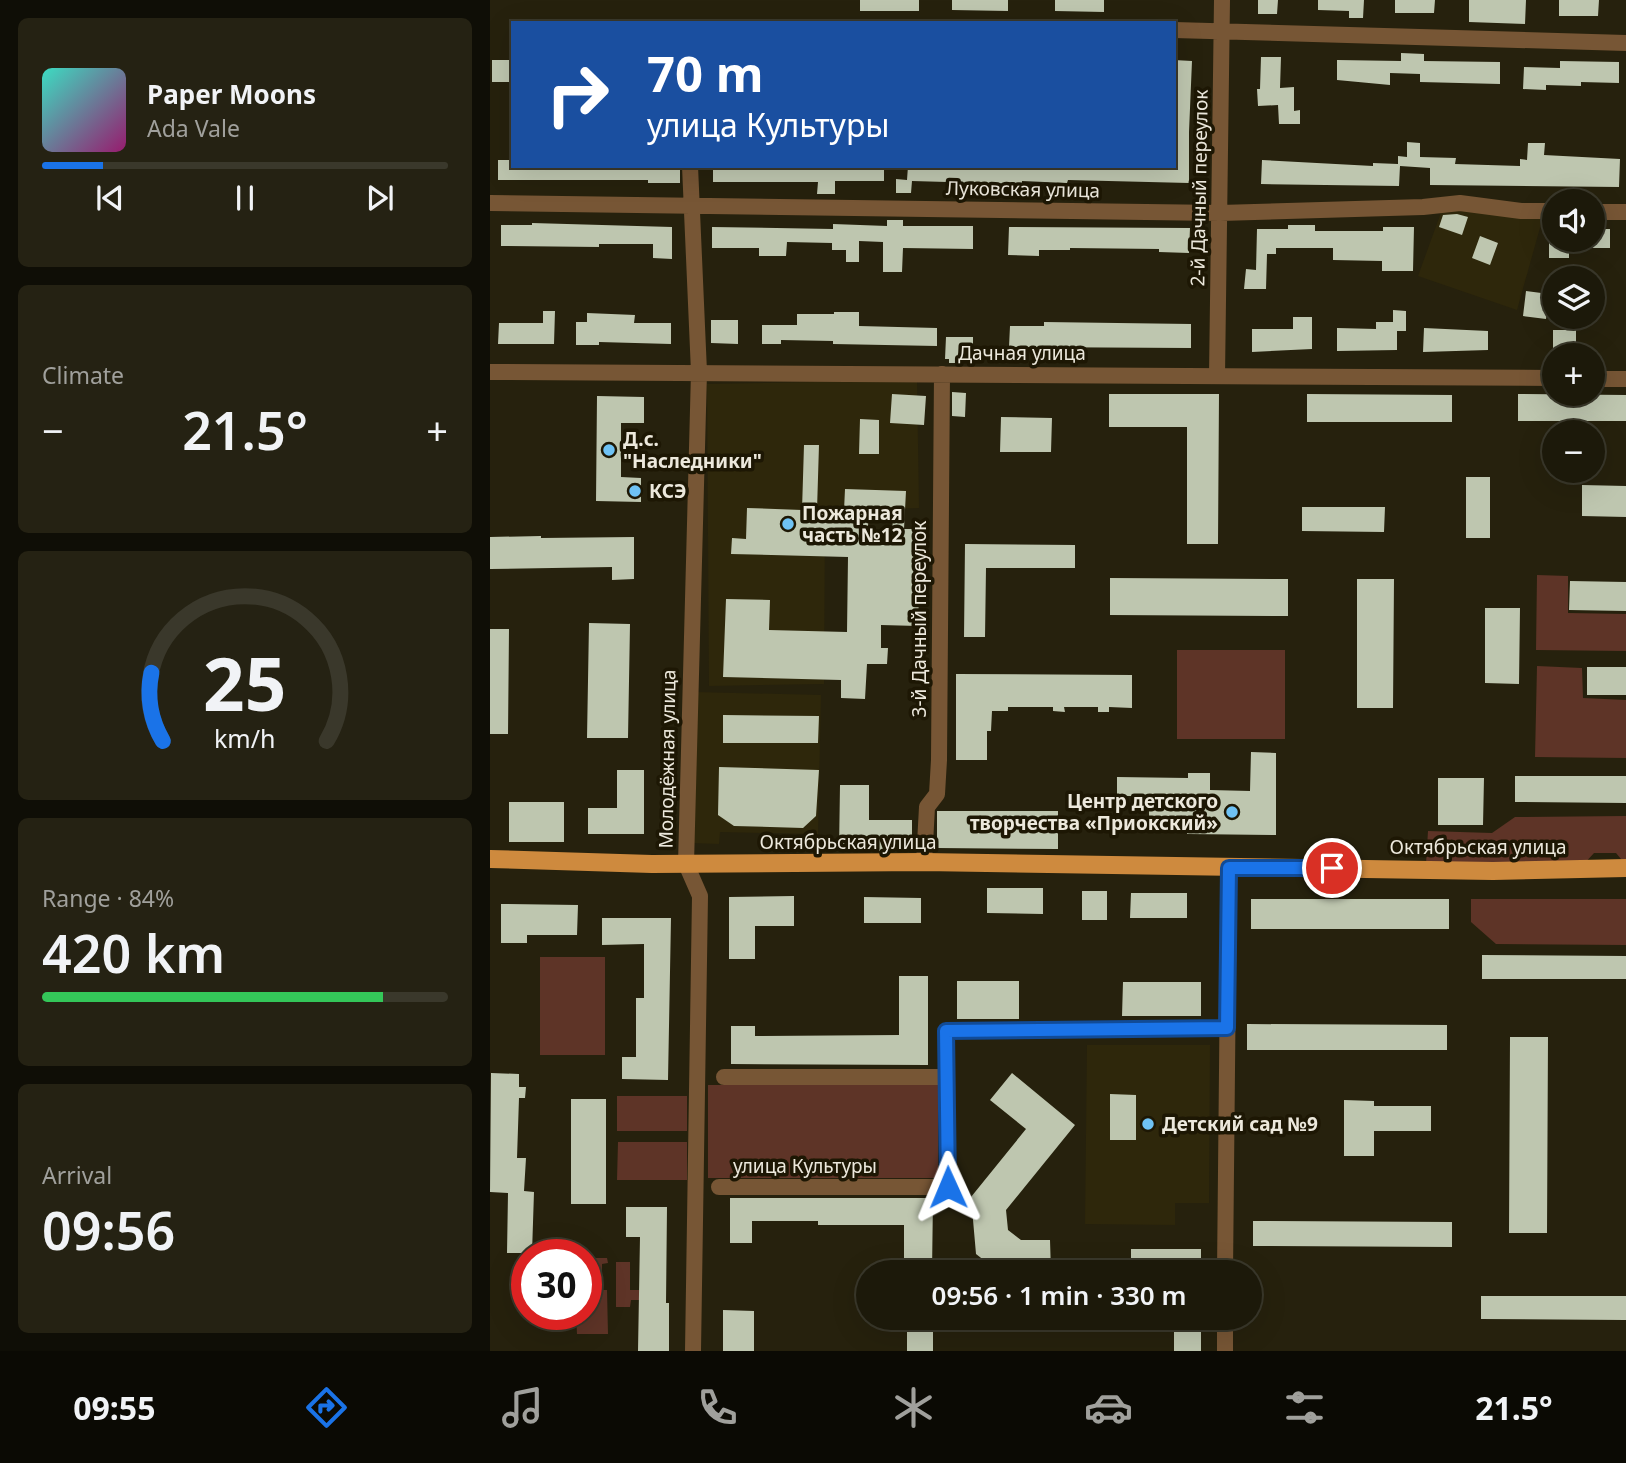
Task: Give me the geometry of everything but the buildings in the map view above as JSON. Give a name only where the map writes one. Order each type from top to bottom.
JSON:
[{"type":"main road","name":"Октябрьская улица","points":[[490,859],[686,864],[924,862],[1493,871],[1626,868]]},
{"type":"street","name":"2-й Дачный переулок","points":[[1217,376],[1222,0]]},
{"type":"street","points":[[1176,30],[1626,43]]},
{"type":"street","name":"Молодёжная улица","points":[[690,168],[699,372],[686,864],[700,896],[693,1351]]},
{"type":"street","name":"Луковская улица","points":[[490,204],[1220,213],[1423,207],[1460,203],[1542,211]]},
{"type":"street","points":[[1605,212],[1626,212]]},
{"type":"street","name":"Дачная улица","points":[[490,372],[1542,378]]},
{"type":"street","name":"3-й Дачный переулок","points":[[924,862],[927,807],[937,794],[939,761],[942,374]]},
{"type":"street","points":[[1605,379],[1626,379]]},
{"type":"street","points":[[1225,1260],[1229,868]]},
{"type":"street","name":"улица Культуры","points":[[719,1187],[948,1187],[946,1031],[1227,1028]]},
{"type":"street","points":[[724,1077],[946,1077]]},
{"type":"street","points":[[1225,1330],[1225,1351]]},
{"type":"shaded area","points":[[1443,207],[1542,217],[1517,310],[1418,276]]},
{"type":"shaded area","points":[[917,380],[919,508],[825,511],[824,684],[709,686],[707,384]]},
{"type":"shaded area","points":[[1537,575],[1568,576],[1568,613],[1626,614],[1626,651],[1536,650]]},
{"type":"shaded area","points":[[1177,650],[1285,650],[1285,739],[1177,739]]},
{"type":"shaded area","points":[[1537,666],[1582,668],[1583,698],[1626,700],[1626,758],[1535,757]]},
{"type":"shaded area","points":[[695,692],[821,695],[818,834],[720,832],[719,844],[691,843]]},
{"type":"shaded area","points":[[1626,816],[1626,865],[1616,853],[1594,853],[1583,865],[1426,864],[1428,831],[1492,833],[1515,817]]},
{"type":"shaded area","points":[[1471,899],[1626,899],[1626,945],[1496,944],[1471,922]]},
{"type":"shaded area","points":[[540,957],[605,957],[605,1055],[540,1055]]},
{"type":"shaded area","name":"Детский сад №9","points":[[1087,1045],[1210,1045],[1209,1203],[1175,1203],[1175,1225],[1085,1224]]},
{"type":"shaded area","points":[[708,1085],[938,1085],[938,1178],[708,1178]]},
{"type":"shaded area","points":[[617,1096],[687,1096],[687,1131],[617,1131]]},
{"type":"shaded area","points":[[618,1142],[687,1142],[687,1180],[617,1180]]},
{"type":"shaded area","points":[[616,1262],[630,1262],[630,1290],[662,1290],[662,1300],[631,1300],[630,1307],[616,1307]]},
{"type":"shaded area","points":[[602,1290],[607,1290],[608,1334],[577,1334],[577,1330],[602,1330]]},
{"type":"place","name":"Д.с. \"Наследники\"","points":[[609,450]]},
{"type":"place","name":"КСЭ","points":[[635,491]]},
{"type":"place","name":"Пожарная часть №12","points":[[788,524]]},
{"type":"place","name":"Центр детского творчества «Приокский»","points":[[1232,812]]},
{"type":"place","name":"Детский сад №9","points":[[1148,1124]]},
{"type":"route","points":[[948,1187],[946,1031],[1227,1028],[1229,868],[1332,868]]}]
